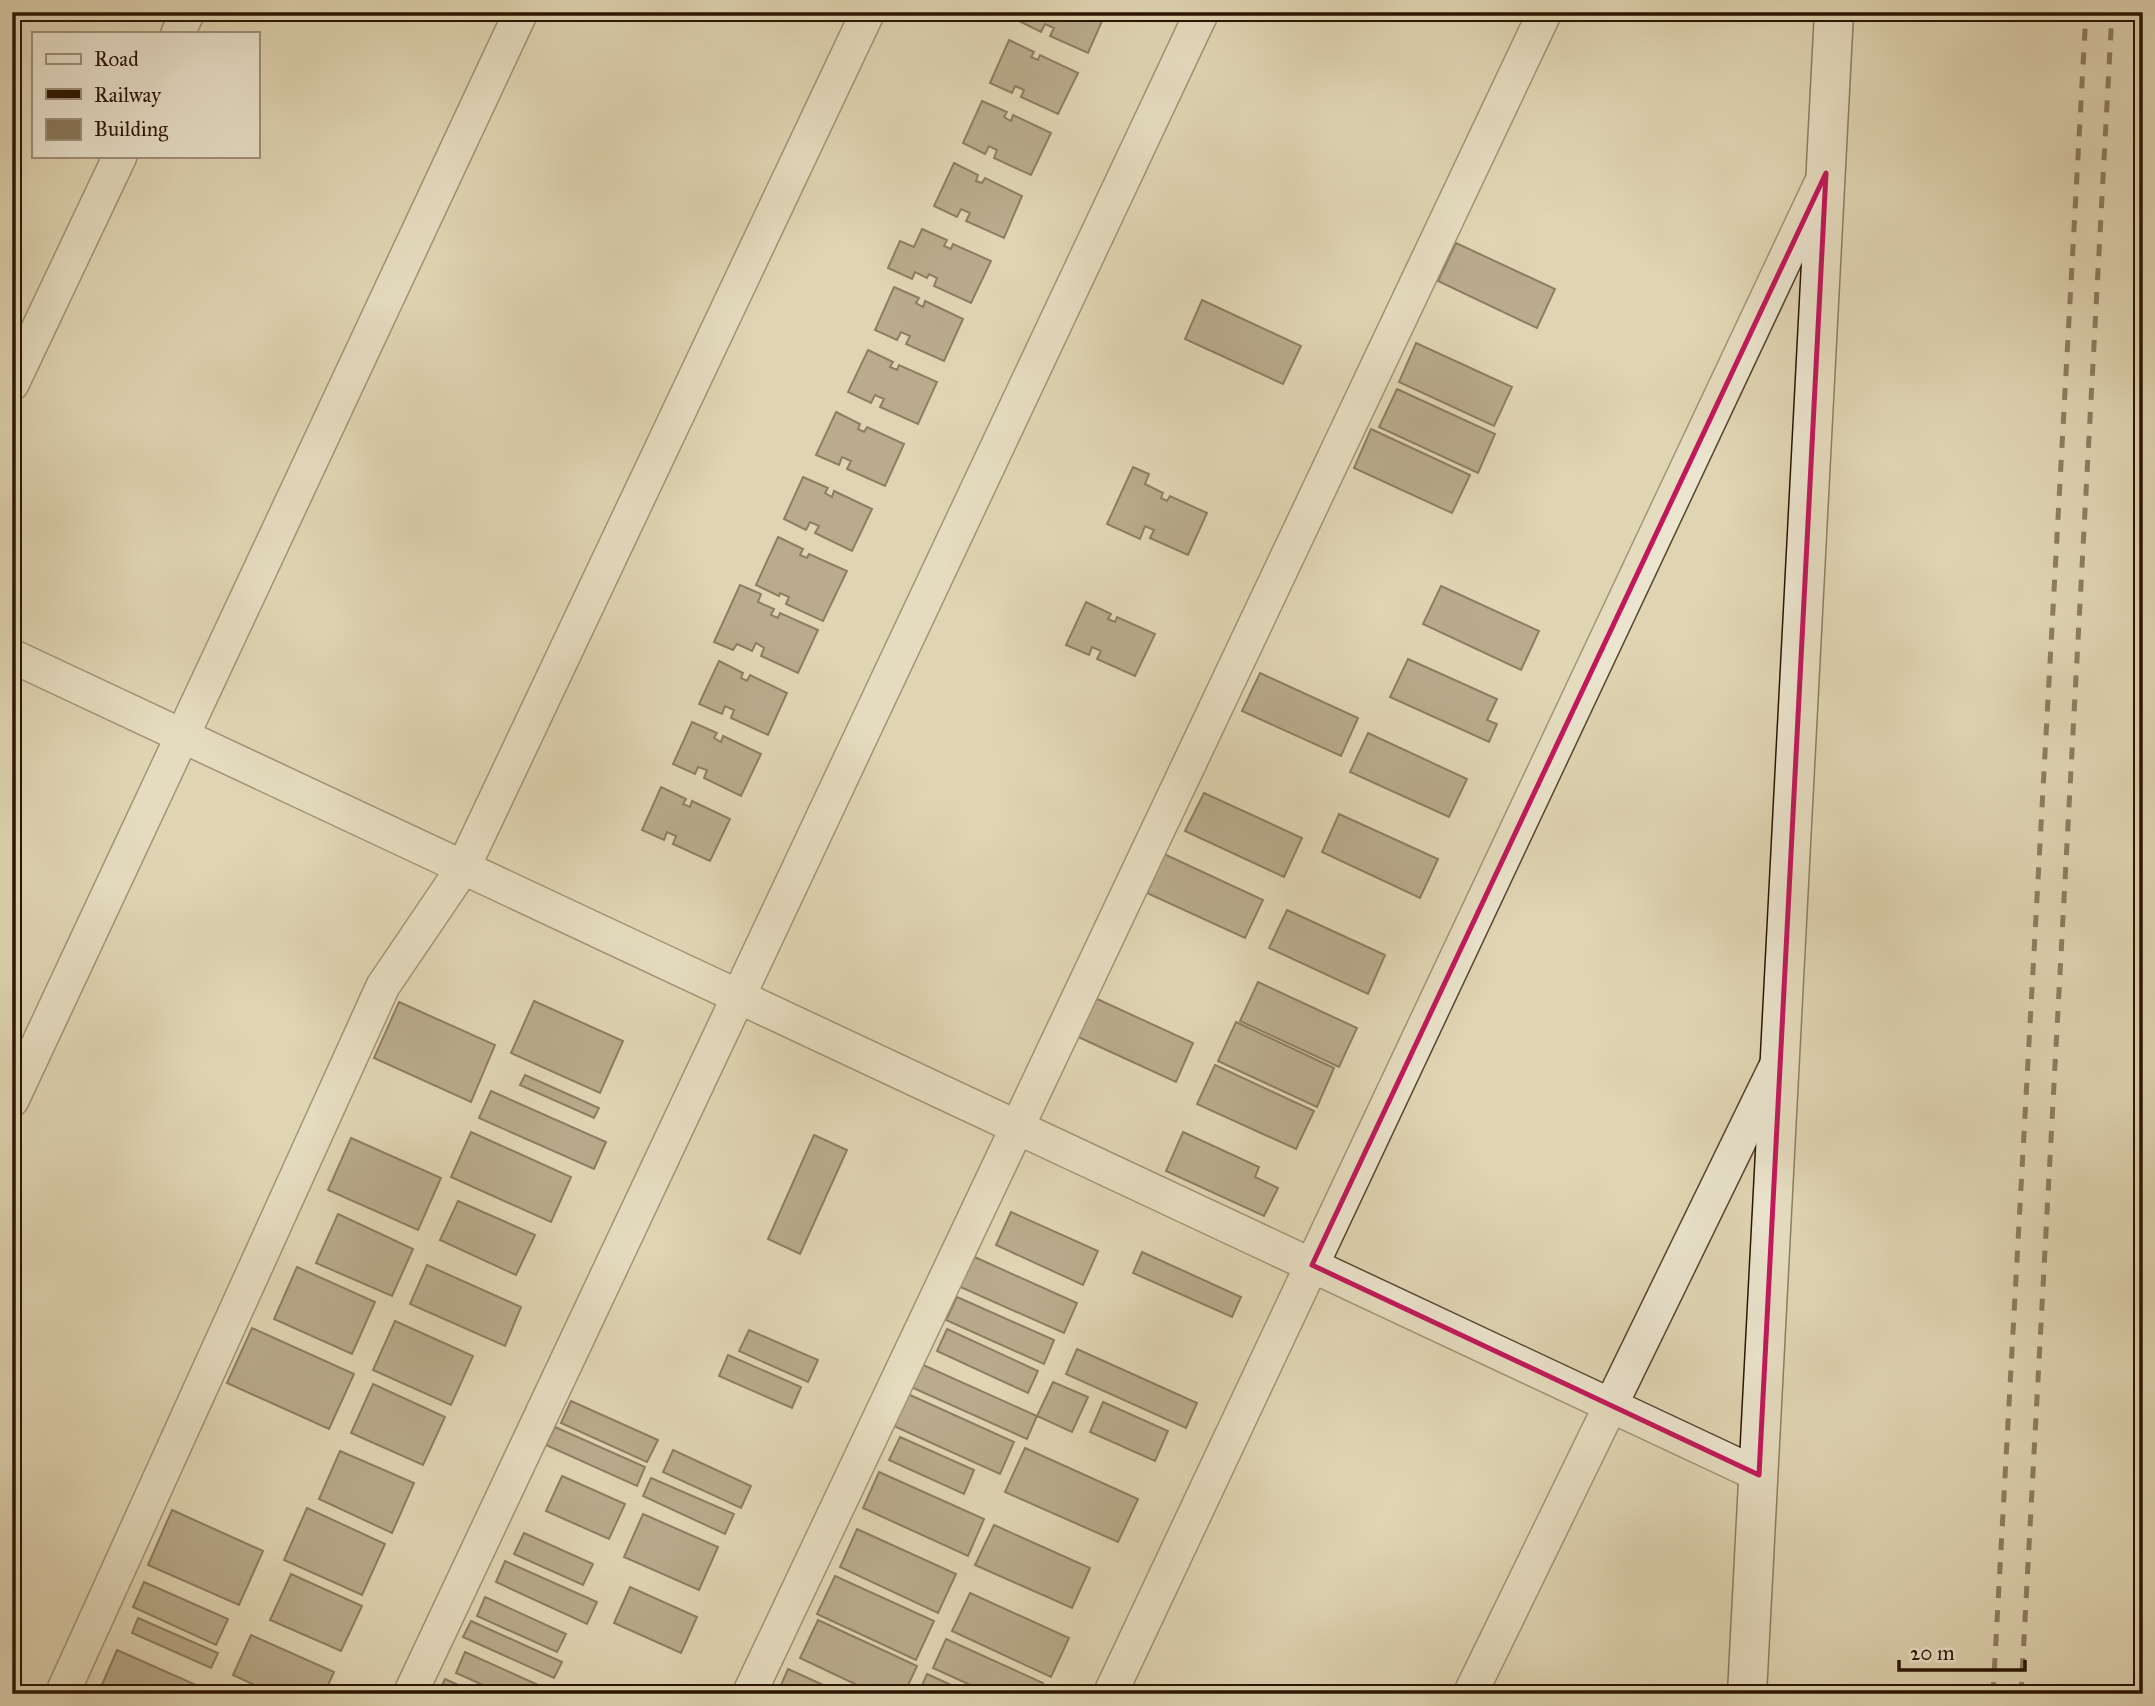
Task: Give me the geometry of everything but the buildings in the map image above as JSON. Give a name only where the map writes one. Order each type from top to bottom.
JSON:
[{"type":"main road","points":[[1747,1694],[1826,173],[1827,16]]},
{"type":"street","points":[[178,32],[188,12]]},
{"type":"street","points":[[12,1100],[521,12]]},
{"type":"street","points":[[62,1694],[383,986],[463,868],[868,12]]},
{"type":"street","points":[[410,1694],[1202,12]]},
{"type":"street","points":[[749,1694],[1545,12]]},
{"type":"street","points":[[12,384],[119,158]]},
{"type":"street","points":[[1110,1694],[1826,173]]},
{"type":"street","points":[[12,656],[1759,1475]]},
{"type":"street","points":[[1470,1694],[1780,1057]]},
{"type":"highlighted area","points":[[1826,173],[1759,1475],[1312,1265]]},
{"type":"railway","points":[[1993,1694],[2086,12]]},
{"type":"railway","points":[[2021,1694],[2112,12]]}]
